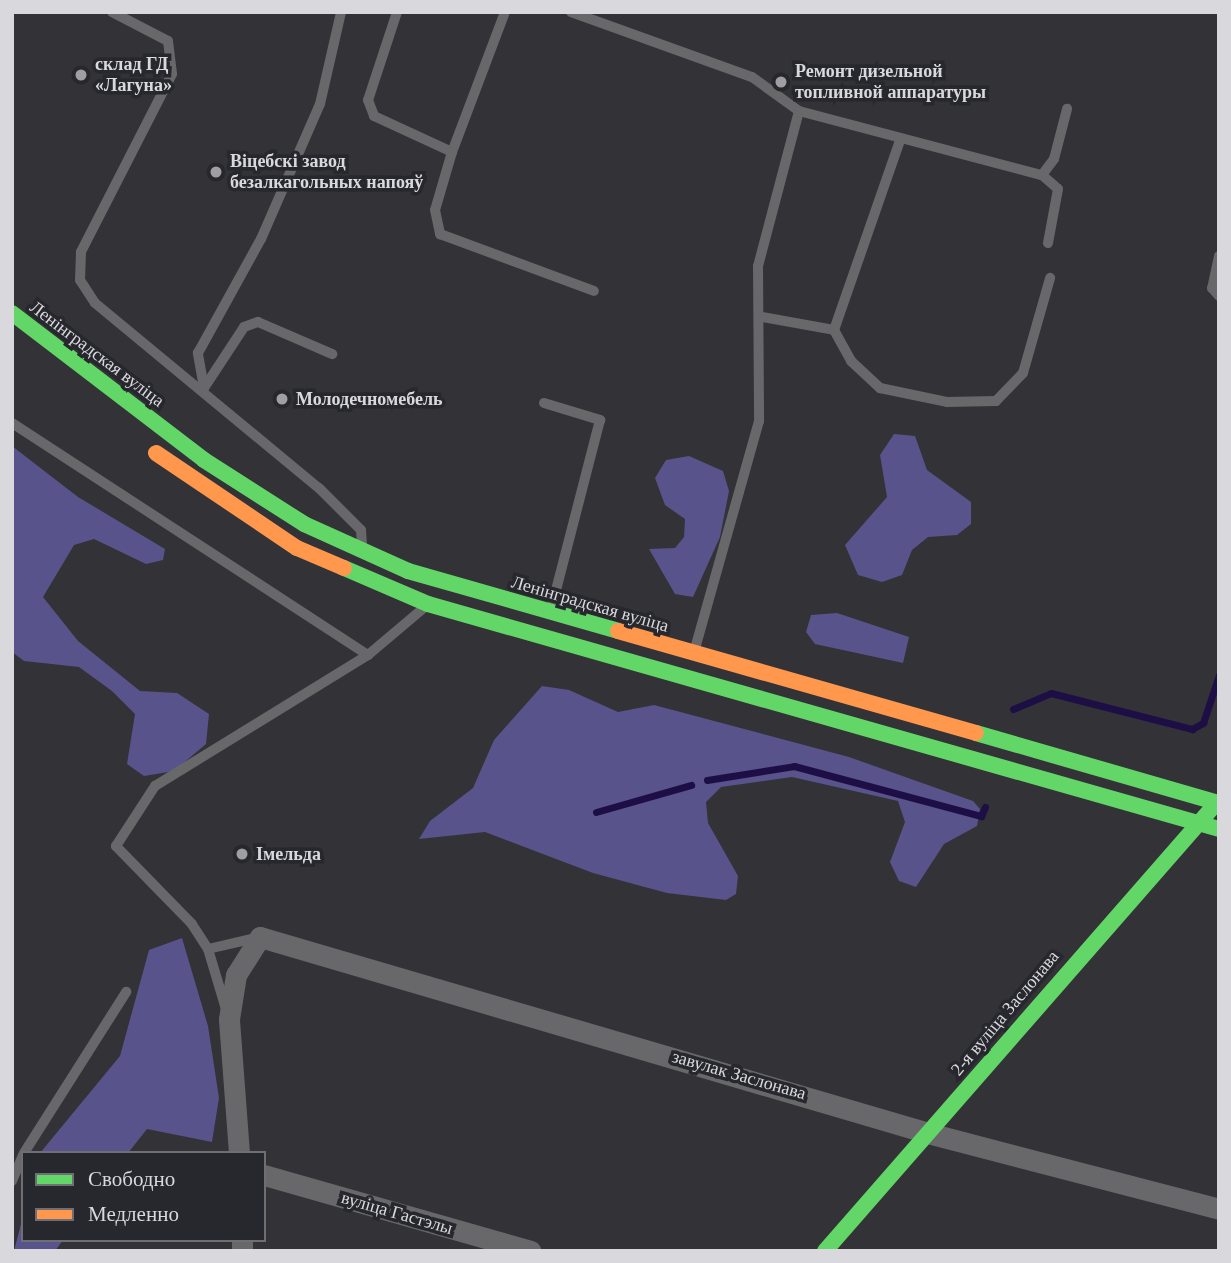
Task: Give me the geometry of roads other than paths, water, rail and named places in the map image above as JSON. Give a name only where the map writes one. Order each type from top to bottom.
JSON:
[{"type":"main road","name":"Ленінградская вуліца","points":[[12,313],[204,460],[304,524],[362,552],[435,580],[1218,802]]},
{"type":"main road","points":[[139,440],[246,516],[354,577],[428,604],[1219,829]]},
{"type":"main road","name":"2-я вуліца Заслонава","points":[[825,1251],[1218,802]]},
{"type":"street","points":[[354,577],[362,552]]},
{"type":"street","points":[[428,604],[435,580]]},
{"type":"street","points":[[543,636],[550,612]]},
{"type":"street","points":[[688,677],[694,655]]},
{"type":"street","points":[[239,1151],[229,1019],[236,975],[260,937]]},
{"type":"street","name":"завулак Заслонава","points":[[260,937],[929,1133],[1219,1209]]},
{"type":"street","name":"вуліца Гастэлы","points":[[266,1176],[530,1251]]},
{"type":"lane","points":[[112,12],[169,41],[172,74],[81,252],[80,280],[95,303],[204,388],[361,530],[362,552]]},
{"type":"lane","points":[[204,388],[198,353],[261,239],[320,104],[341,12]]},
{"type":"lane","points":[[397,12],[368,100],[374,116],[452,152]]},
{"type":"lane","points":[[505,12],[452,152],[435,210],[440,234],[594,291]]},
{"type":"lane","points":[[571,12],[752,77],[799,111],[900,140],[1042,175],[1058,189],[1048,243]]},
{"type":"lane","points":[[1042,175],[1054,159],[1067,109]]},
{"type":"lane","points":[[694,655],[758,421],[762,317],[758,266],[799,111]]},
{"type":"lane","points":[[900,140],[834,330],[851,361],[880,388],[947,402],[996,401],[1023,373],[1050,278]]},
{"type":"lane","points":[[1219,256],[1212,288],[1219,296]]},
{"type":"lane","points":[[762,317],[834,330]]},
{"type":"lane","points":[[204,388],[243,327],[258,322],[332,354]]},
{"type":"lane","points":[[544,403],[600,420],[550,612]]},
{"type":"lane","points":[[12,423],[368,655]]},
{"type":"lane","points":[[229,1019],[208,949],[192,924],[116,846],[155,786],[368,655],[428,604]]},
{"type":"lane","points":[[208,949],[260,937]]},
{"type":"lane","points":[[25,1151],[126,992]]},
{"type":"lane","points":[[13,1174],[21,1158]]},
{"type":"waterway","points":[[1013,709],[1051,693],[1192,729],[1203,723],[1219,675]]},
{"type":"waterway","points":[[707,780],[794,766],[981,816],[985,807]]},
{"type":"waterway","points":[[596,812],[691,785]]},
{"type":"place","name":"склад ГД «Лагуна»","points":[[81,75]]},
{"type":"place","name":"Ремонт дизельной топливной аппаратуры","points":[[781,82]]},
{"type":"place","name":"Віцебскі завод безалкагольных напояў","points":[[216,172]]},
{"type":"place","name":"Молодечномебель","points":[[282,399]]},
{"type":"place","name":"Імельда","points":[[242,854]]}]
